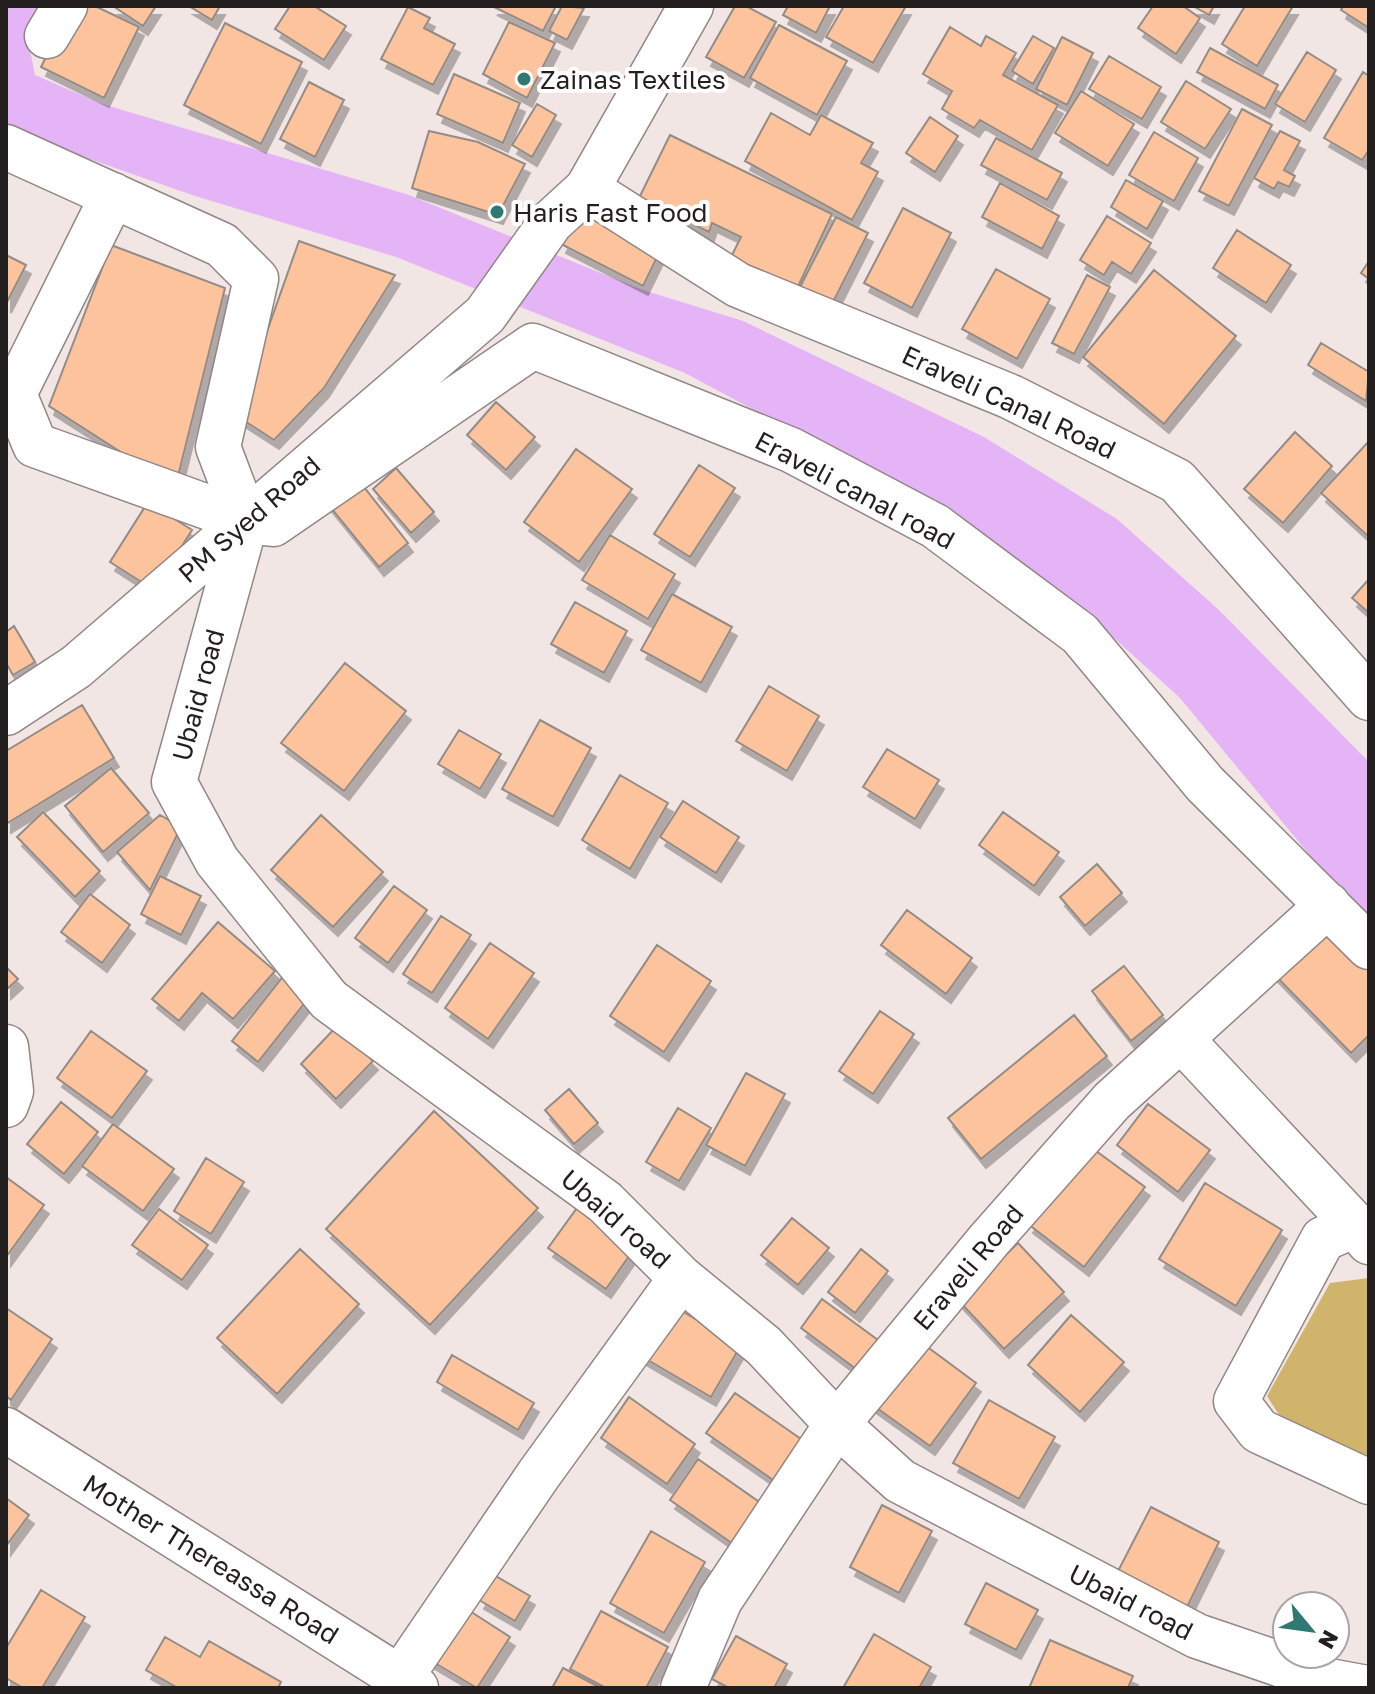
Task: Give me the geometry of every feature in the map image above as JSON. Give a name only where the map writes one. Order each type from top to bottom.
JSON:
[{"type":"street","name":"PM Syed Road","points":[[6,713],[76,667],[485,315],[551,222],[587,189],[691,6]]},
{"type":"street","points":[[6,147],[222,245],[256,279],[218,447],[246,521]]},
{"type":"street","name":"Eraveli Canal Road","points":[[587,189],[738,285],[1011,397],[1177,481],[1369,698]]},
{"type":"street","points":[[113,195],[14,394],[35,445],[246,521]]},
{"type":"street","name":"Eraveli canal road","points":[[246,521],[273,524],[533,346],[791,450],[935,526],[1080,634],[1205,784],[1369,947]]},
{"type":"street","name":"Ubaid road","points":[[246,521],[174,782],[217,861],[329,1000],[605,1202],[681,1278],[764,1346],[837,1424],[900,1481],[1197,1636],[1329,1681],[1367,1688]]},
{"type":"street","name":"Eraveli Road","points":[[683,1688],[720,1600],[837,1424],[989,1240],[1091,1124],[1328,905]]},
{"type":"street","points":[[1181,1039],[1362,1234]]},
{"type":"street","points":[[6,1047],[11,1091],[6,1105]]},
{"type":"street","points":[[1362,1234],[1323,1239],[1236,1401],[1259,1431],[1369,1482]]},
{"type":"street","points":[[408,1683],[539,1474],[681,1278]]},
{"type":"street","name":"Mother Thereassa Road","points":[[6,1430],[408,1683]]},
{"type":"shaded area","points":[[6,6],[57,6],[30,50],[35,75],[102,104],[406,194],[643,290],[743,321],[984,437],[1117,519],[1219,610],[1369,762],[1369,920],[1355,910],[1180,698],[1070,598],[913,495],[685,373],[396,257],[192,195],[64,150],[6,123]]},
{"type":"shaded area","points":[[1369,1278],[1369,1457],[1279,1415],[1267,1396],[1330,1283]]},
{"type":"building","points":[[71,6],[95,6],[139,27],[104,98],[41,67]]},
{"type":"building","points":[[113,6],[156,6],[143,26]]},
{"type":"building","points":[[189,6],[220,6],[212,20]]},
{"type":"building","points":[[290,6],[314,6],[346,26],[324,60],[275,29]]},
{"type":"building","points":[[492,6],[556,6],[543,31]]},
{"type":"building","points":[[562,6],[584,8],[567,40],[549,31]]},
{"type":"building","points":[[735,6],[746,6],[776,22],[744,78],[706,57]]},
{"type":"building","points":[[788,6],[830,6],[816,33],[783,15]]},
{"type":"building","points":[[844,6],[906,6],[873,63],[826,37]]},
{"type":"building","points":[[1153,6],[1183,6],[1200,18],[1176,54],[1138,28]]},
{"type":"building","points":[[1193,6],[1214,6],[1209,15]]},
{"type":"building","points":[[1245,6],[1293,6],[1257,66],[1222,44]]},
{"type":"building","points":[[1343,6],[1369,6],[1369,28],[1341,10]]},
{"type":"building","points":[[408,7],[430,18],[424,28],[455,44],[433,85],[381,59]]},
{"type":"building","points":[[509,22],[555,43],[527,98],[483,74]]},
{"type":"building","points":[[225,23],[302,62],[261,144],[184,105]]},
{"type":"building","points":[[779,25],[847,61],[817,115],[750,78]]},
{"type":"building","points":[[950,27],[981,46],[986,36],[1016,53],[1003,75],[1058,105],[1032,150],[980,120],[974,128],[942,109],[952,91],[923,74]]},
{"type":"building","points":[[1033,36],[1054,48],[1033,84],[1012,71]]},
{"type":"building","points":[[1062,37],[1093,53],[1067,105],[1036,89]]},
{"type":"building","points":[[1210,48],[1278,85],[1265,109],[1197,72]]},
{"type":"building","points":[[1307,52],[1336,70],[1305,122],[1275,104]]},
{"type":"building","points":[[1109,56],[1161,87],[1142,119],[1089,89]]},
{"type":"building","points":[[1363,72],[1369,76],[1369,150],[1362,160],[1324,138]]},
{"type":"building","points":[[454,74],[520,103],[503,143],[437,114]]},
{"type":"building","points":[[1186,81],[1231,109],[1205,149],[1161,122]]},
{"type":"building","points":[[309,82],[344,100],[315,157],[280,139]]},
{"type":"building","points":[[1081,91],[1134,124],[1108,166],[1055,133]]},
{"type":"building","points":[[537,104],[556,115],[532,157],[512,145]]},
{"type":"building","points":[[1242,109],[1272,125],[1229,206],[1199,191]]},
{"type":"building","points":[[771,113],[810,135],[821,115],[873,143],[861,163],[878,172],[852,220],[745,161]]},
{"type":"building","points":[[930,117],[958,136],[935,172],[906,153]]},
{"type":"building","points":[[429,131],[478,142],[525,164],[498,215],[412,188]]},
{"type":"building","points":[[1280,131],[1300,141],[1284,170],[1295,176],[1289,187],[1278,182],[1274,189],[1254,178]]},
{"type":"building","points":[[1154,132],[1198,158],[1174,201],[1129,175]]},
{"type":"building","points":[[670,135],[832,214],[795,293],[729,261],[741,237],[712,223],[709,232],[639,198]]},
{"type":"building","points":[[996,138],[1062,173],[1047,200],[981,165]]},
{"type":"building","points":[[1126,180],[1163,201],[1147,229],[1111,207]]},
{"type":"building","points":[[1000,183],[1059,216],[1042,249],[982,217]]},
{"type":"building","points":[[580,206],[662,247],[643,286],[561,244]]},
{"type":"building","points":[[903,208],[951,233],[912,308],[864,283]]},
{"type":"building","points":[[1107,216],[1151,243],[1131,274],[1112,262],[1104,275],[1080,260]]},
{"type":"building","points":[[836,217],[868,233],[832,304],[800,287]]},
{"type":"building","points":[[1237,230],[1291,265],[1266,303],[1213,268]]},
{"type":"building","points":[[299,241],[395,275],[324,388],[274,440],[237,416]]},
{"type":"building","points":[[111,245],[225,288],[178,476],[127,456],[49,406]]},
{"type":"building","points":[[6,255],[26,265],[6,304]]},
{"type":"building","points":[[1369,261],[1369,279],[1361,273]]},
{"type":"building","points":[[996,269],[1050,299],[1017,359],[962,329]]},
{"type":"building","points":[[1154,270],[1236,336],[1164,424],[1083,357]]},
{"type":"building","points":[[1087,275],[1110,287],[1074,354],[1052,343]]},
{"type":"building","points":[[1321,343],[1369,372],[1366,401],[1308,365]]},
{"type":"building","points":[[496,402],[535,437],[506,470],[467,435]]},
{"type":"building","points":[[1295,432],[1332,466],[1283,523],[1244,489]]},
{"type":"building","points":[[1369,441],[1369,537],[1321,493]]},
{"type":"building","points":[[576,449],[632,489],[579,562],[524,522]]},
{"type":"building","points":[[699,465],[735,488],[690,557],[654,534]]},
{"type":"building","points":[[396,468],[434,512],[411,533],[373,489]]},
{"type":"building","points":[[353,473],[408,543],[379,567],[323,498]]},
{"type":"building","points":[[148,502],[192,530],[154,590],[110,562]]},
{"type":"building","points":[[610,535],[675,574],[648,619],[582,580]]},
{"type":"building","points":[[1369,579],[1369,613],[1352,598]]},
{"type":"building","points":[[672,594],[732,627],[701,683],[641,650]]},
{"type":"building","points":[[575,602],[627,631],[604,673],[551,644]]},
{"type":"building","points":[[14,626],[35,662],[13,675],[6,663],[6,632]]},
{"type":"building","points":[[345,663],[406,711],[344,791],[281,743]]},
{"type":"building","points":[[769,686],[819,716],[787,771],[736,741]]},
{"type":"building","points":[[82,705],[114,758],[6,824],[6,751]]},
{"type":"building","points":[[540,720],[591,748],[553,817],[502,789]]},
{"type":"building","points":[[459,730],[501,754],[480,789],[438,764]]},
{"type":"building","points":[[887,749],[939,780],[915,819],[863,787]]},
{"type":"building","points":[[111,768],[149,813],[103,852],[65,806]]},
{"type":"building","points":[[620,775],[668,803],[630,869],[582,840]]},
{"type":"building","points":[[683,801],[739,837],[716,873],[660,837]]},
{"type":"building","points":[[43,812],[100,871],[75,897],[17,837]]},
{"type":"building","points":[[1003,812],[1059,852],[1034,886],[979,845]]},
{"type":"building","points":[[160,815],[181,827],[150,890],[117,852]]},
{"type":"building","points":[[321,815],[383,872],[333,927],[271,870]]},
{"type":"building","points":[[1097,864],[1122,893],[1085,926],[1060,897]]},
{"type":"building","points":[[160,876],[201,896],[181,935],[141,914]]},
{"type":"building","points":[[394,886],[427,910],[388,963],[355,938]]},
{"type":"building","points":[[90,894],[130,925],[102,963],[61,932]]},
{"type":"building","points":[[907,910],[972,958],[946,994],[881,945]]},
{"type":"building","points":[[441,916],[471,935],[432,993],[403,974]]},
{"type":"building","points":[[1322,917],[1369,966],[1369,1035],[1351,1053],[1269,969]]},
{"type":"building","points":[[218,922],[275,971],[233,1019],[202,993],[179,1021],[152,999]]},
{"type":"building","points":[[490,943],[534,973],[488,1039],[445,1008]]},
{"type":"building","points":[[657,945],[711,981],[664,1052],[610,1016]]},
{"type":"building","points":[[1124,966],[1163,1015],[1131,1041],[1092,991]]},
{"type":"building","points":[[6,967],[18,979],[6,990]]},
{"type":"building","points":[[285,974],[311,995],[258,1062],[232,1041]]},
{"type":"building","points":[[880,1011],[914,1034],[873,1094],[839,1071]]},
{"type":"building","points":[[1074,1015],[1107,1056],[981,1159],[948,1118]]},
{"type":"building","points":[[337,1026],[373,1061],[336,1099],[301,1064]]},
{"type":"building","points":[[91,1031],[147,1071],[112,1118],[57,1078]]},
{"type":"building","points":[[746,1073],[785,1094],[745,1166],[706,1145]]},
{"type":"building","points":[[569,1089],[598,1123],[574,1144],[545,1110]]},
{"type":"building","points":[[61,1102],[98,1132],[64,1174],[27,1144]]},
{"type":"building","points":[[1148,1104],[1210,1150],[1178,1192],[1117,1145]]},
{"type":"building","points":[[678,1108],[711,1128],[679,1181],[646,1162]]},
{"type":"building","points":[[434,1111],[538,1208],[430,1325],[326,1229]]},
{"type":"building","points":[[113,1124],[174,1169],[143,1211],[82,1166]]},
{"type":"building","points":[[1088,1145],[1145,1187],[1084,1267],[1028,1224]]},
{"type":"building","points":[[206,1158],[244,1182],[211,1234],[174,1211]]},
{"type":"building","points":[[6,1177],[44,1205],[6,1257]]},
{"type":"building","points":[[1205,1183],[1282,1230],[1236,1306],[1159,1259]]},
{"type":"building","points":[[577,1208],[634,1249],[606,1289],[548,1248]]},
{"type":"building","points":[[159,1209],[208,1245],[182,1280],[132,1245]]},
{"type":"building","points":[[792,1218],[829,1248],[798,1285],[761,1255]]},
{"type":"building","points":[[1018,1243],[1064,1292],[1004,1349],[958,1300]]},
{"type":"building","points":[[300,1249],[359,1304],[277,1394],[217,1338]]},
{"type":"building","points":[[861,1249],[888,1271],[855,1313],[828,1292]]},
{"type":"building","points":[[822,1299],[882,1343],[860,1372],[801,1328]]},
{"type":"building","points":[[671,1305],[741,1345],[711,1397],[641,1356]]},
{"type":"building","points":[[6,1308],[52,1339],[11,1400],[6,1396]]},
{"type":"building","points":[[1071,1315],[1124,1362],[1080,1412],[1028,1365]]},
{"type":"building","points":[[914,1337],[976,1383],[930,1446],[867,1401]]},
{"type":"building","points":[[452,1355],[534,1403],[518,1430],[437,1382]]},
{"type":"building","points":[[735,1393],[801,1439],[773,1480],[706,1433]]},
{"type":"building","points":[[629,1397],[695,1444],[667,1484],[601,1438]]},
{"type":"building","points":[[989,1400],[1055,1437],[1019,1499],[953,1463]]},
{"type":"building","points":[[698,1459],[765,1506],[736,1546],[670,1500]]},
{"type":"building","points":[[6,1498],[29,1515],[6,1546]]},
{"type":"building","points":[[882,1505],[932,1531],[899,1593],[850,1567]]},
{"type":"building","points":[[1151,1507],[1219,1542],[1185,1611],[1115,1577]]},
{"type":"building","points":[[651,1531],[705,1562],[664,1633],[610,1603]]},
{"type":"building","points":[[494,1575],[530,1596],[515,1621],[479,1600]]},
{"type":"building","points":[[986,1583],[1038,1610],[1016,1650],[965,1624]]},
{"type":"building","points":[[41,1590],[85,1617],[42,1688],[23,1688],[6,1678],[6,1648]]},
{"type":"building","points":[[462,1606],[510,1637],[477,1688],[428,1659]]},
{"type":"building","points":[[601,1611],[668,1647],[646,1688],[606,1688],[570,1669]]},
{"type":"building","points":[[874,1634],[931,1667],[919,1688],[843,1688]]},
{"type":"building","points":[[736,1636],[787,1664],[774,1688],[729,1688],[712,1679]]},
{"type":"building","points":[[165,1637],[200,1657],[209,1641],[281,1682],[278,1688],[178,1688],[146,1670]]},
{"type":"building","points":[[1050,1640],[1133,1676],[1128,1688],[1029,1688]]},
{"type":"building","points":[[563,1668],[601,1688],[552,1688]]},
{"type":"place","name":"Zainas Textiles","points":[[524,79]]},
{"type":"place","name":"Haris Fast Food","points":[[497,212]]}]
